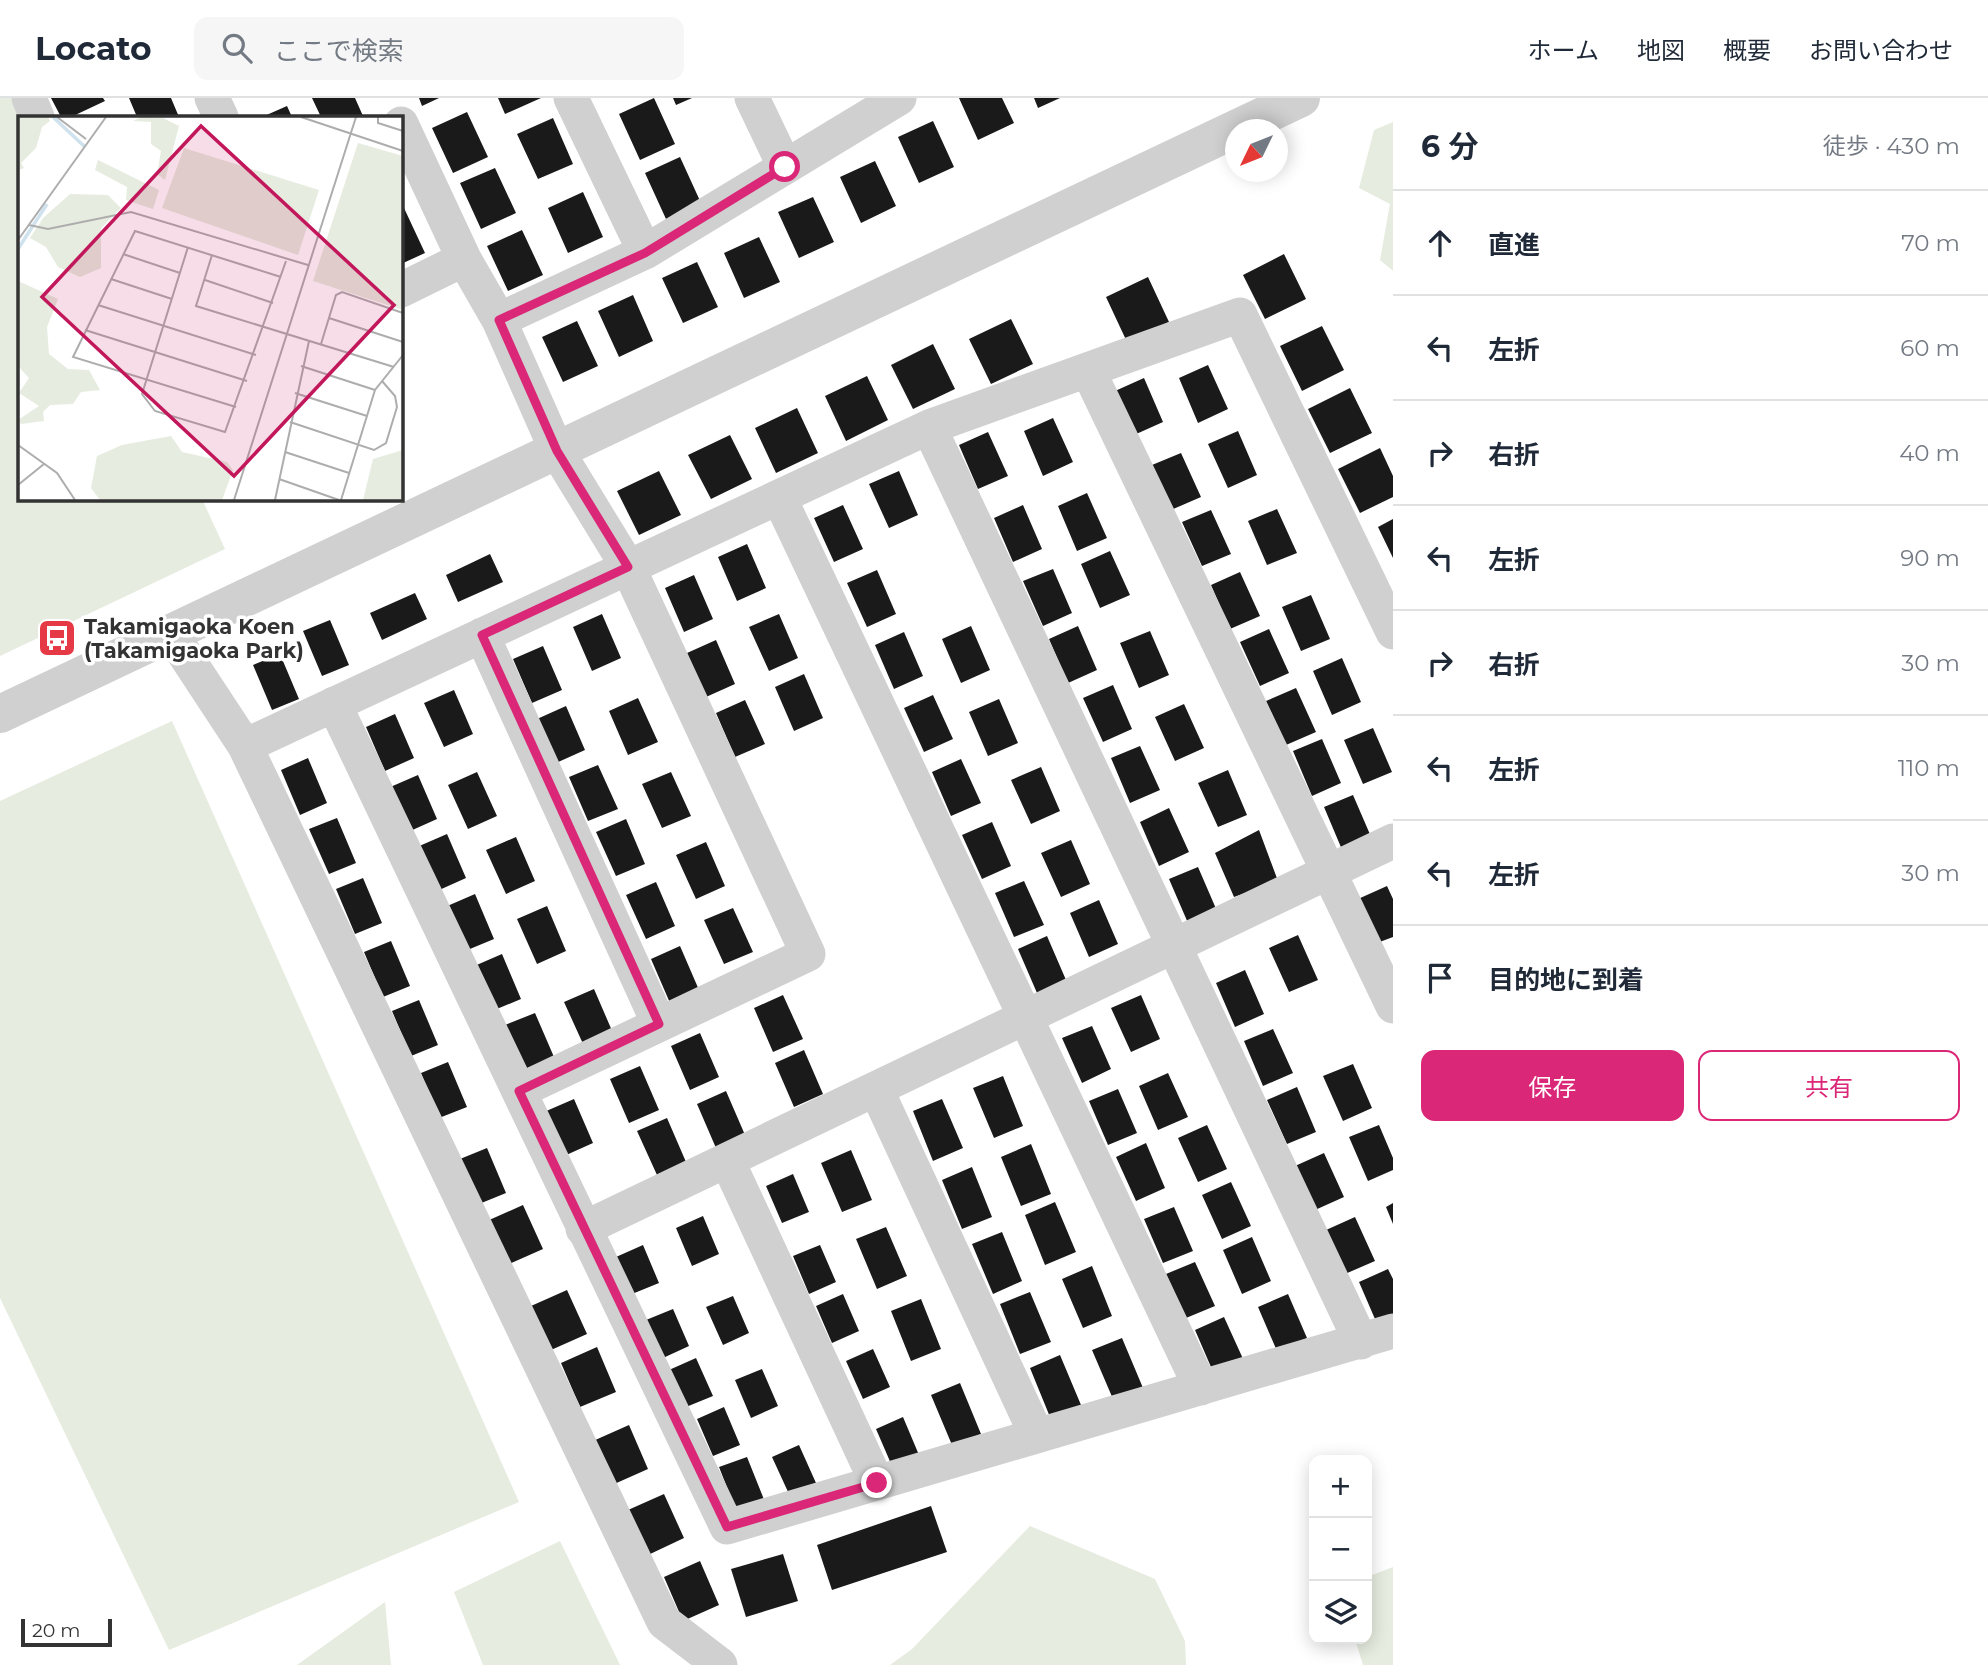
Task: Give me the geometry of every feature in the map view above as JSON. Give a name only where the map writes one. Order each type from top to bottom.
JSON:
[{"type":"street","points":[[29,98],[37,116]]},
{"type":"street","points":[[212,98],[221,116]]},
{"type":"street","points":[[388,98],[397,116]]},
{"type":"street","points":[[571,98],[645,253]]},
{"type":"street","points":[[752,98],[785,167]]},
{"type":"street","points":[[499,320],[645,253],[899,98]]},
{"type":"street","points":[[0,714],[172,635],[1301,98]]},
{"type":"street","points":[[402,126],[464,259],[499,320],[557,451],[628,567],[808,954],[519,1091]]},
{"type":"street","points":[[402,290],[464,259]]},
{"type":"street","points":[[245,746],[929,427],[1240,315],[1393,632]]},
{"type":"street","points":[[1088,370],[1393,1006]]},
{"type":"street","points":[[334,704],[727,1527],[1377,1336],[1174,946],[929,427]]},
{"type":"street","points":[[779,497],[1201,1388]]},
{"type":"street","points":[[172,635],[245,746],[664,1622],[720,1665]]},
{"type":"street","points":[[482,635],[659,1024]]},
{"type":"street","points":[[583,1229],[1393,841]]},
{"type":"street","points":[[876,1089],[1037,1436]]},
{"type":"street","points":[[727,1160],[877,1483]]},
{"type":"shaded area","points":[[0,98],[13,98],[19,116],[18,500],[202,500],[225,549],[0,656]]},
{"type":"shaded area","points":[[1393,122],[1393,271],[1380,260],[1390,204],[1359,188],[1374,130]]},
{"type":"shaded area","points":[[172,721],[519,1502],[169,1650],[0,1298],[0,801]]},
{"type":"shaded area","points":[[1030,1526],[1155,1579],[1185,1641],[1186,1665],[890,1665],[912,1649]]},
{"type":"shaded area","points":[[560,1541],[620,1665],[483,1665],[454,1592]]},
{"type":"shaded area","points":[[1393,1567],[1393,1665],[1363,1665],[1357,1644],[1372,1644],[1372,1575]]},
{"type":"shaded area","points":[[385,1602],[391,1665],[297,1665]]},
{"type":"building","points":[[51,98],[103,98],[105,101],[73,116],[60,116]]},
{"type":"building","points":[[129,98],[171,98],[179,116],[137,116]]},
{"type":"building","points":[[312,98],[355,98],[363,116],[321,116]]},
{"type":"building","points":[[419,98],[439,98],[422,106]]},
{"type":"building","points":[[498,98],[541,98],[505,114]]},
{"type":"building","points":[[654,98],[675,144],[640,160],[619,114]]},
{"type":"building","points":[[673,98],[692,98],[676,105]]},
{"type":"building","points":[[959,98],[1002,98],[1014,123],[978,140]]},
{"type":"building","points":[[1034,98],[1060,98],[1038,108]]},
{"type":"building","points":[[287,106],[292,116],[264,116]]},
{"type":"building","points":[[467,112],[488,157],[453,173],[432,128]]},
{"type":"building","points":[[553,118],[573,164],[538,179],[517,134]]},
{"type":"building","points":[[933,121],[954,167],[919,183],[898,137]]},
{"type":"building","points":[[680,157],[701,203],[666,219],[645,173]]},
{"type":"building","points":[[875,161],[896,206],[861,223],[840,177]]},
{"type":"building","points":[[495,168],[516,213],[481,229],[460,183]]},
{"type":"building","points":[[583,192],[603,237],[568,253],[548,208]]},
{"type":"building","points":[[813,197],[834,242],[799,258],[778,212]]},
{"type":"building","points":[[402,209],[425,253],[402,264]]},
{"type":"building","points":[[522,230],[543,275],[508,291],[487,246]]},
{"type":"building","points":[[759,237],[780,282],[744,298],[724,253]]},
{"type":"building","points":[[1284,254],[1306,299],[1265,319],[1243,275]]},
{"type":"building","points":[[697,262],[718,307],[683,323],[662,278]]},
{"type":"building","points":[[1148,277],[1169,322],[1127,342],[1106,297]]},
{"type":"building","points":[[633,295],[653,341],[619,357],[598,311]]},
{"type":"building","points":[[1011,319],[1033,364],[991,384],[969,339]]},
{"type":"building","points":[[577,321],[598,366],[563,382],[542,337]]},
{"type":"building","points":[[1322,326],[1344,370],[1302,391],[1280,346]]},
{"type":"building","points":[[933,344],[955,389],[913,409],[891,365]]},
{"type":"building","points":[[1208,365],[1228,409],[1198,423],[1179,378]]},
{"type":"building","points":[[867,376],[888,420],[846,441],[825,396]]},
{"type":"building","points":[[1144,378],[1163,422],[1134,435],[1115,391]]},
{"type":"building","points":[[1350,388],[1372,433],[1330,453],[1308,409]]},
{"type":"building","points":[[797,408],[818,453],[776,473],[755,428]]},
{"type":"building","points":[[1053,418],[1073,462],[1043,476],[1024,431]]},
{"type":"building","points":[[1238,431],[1257,475],[1228,488],[1208,444]]},
{"type":"building","points":[[988,432],[1008,476],[978,489],[959,445]]},
{"type":"building","points":[[730,435],[752,479],[711,499],[688,455]]},
{"type":"building","points":[[1380,448],[1393,476],[1393,497],[1360,513],[1338,469]]},
{"type":"building","points":[[1181,453],[1201,497],[1171,510],[1152,465]]},
{"type":"building","points":[[659,471],[681,515],[639,535],[617,491]]},
{"type":"building","points":[[899,471],[918,515],[889,528],[869,484]]},
{"type":"building","points":[[1087,493],[1107,538],[1077,551],[1058,506]]},
{"type":"building","points":[[843,505],[863,549],[834,562],[814,518]]},
{"type":"building","points":[[1023,505],[1042,549],[1013,562],[994,518]]},
{"type":"building","points":[[1277,509],[1297,553],[1267,565],[1248,521]]},
{"type":"building","points":[[1211,510],[1231,554],[1202,566],[1182,522]]},
{"type":"building","points":[[1393,519],[1393,558],[1378,527]]},
{"type":"building","points":[[747,544],[766,588],[737,601],[718,557]]},
{"type":"building","points":[[1110,551],[1130,595],[1100,608],[1081,564]]},
{"type":"building","points":[[490,554],[503,582],[458,602],[446,575]]},
{"type":"building","points":[[1053,569],[1072,613],[1043,626],[1023,581]]},
{"type":"building","points":[[877,570],[896,614],[867,627],[847,583]]},
{"type":"building","points":[[1240,572],[1260,616],[1230,629],[1211,585]]},
{"type":"building","points":[[694,575],[713,619],[684,632],[665,588]]},
{"type":"building","points":[[415,593],[427,619],[382,640],[370,613]]},
{"type":"building","points":[[1311,595],[1330,639],[1301,651],[1282,607]]},
{"type":"building","points":[[602,614],[621,658],[592,671],[573,627]]},
{"type":"building","points":[[779,614],[798,658],[769,671],[749,627]]},
{"type":"building","points":[[330,620],[349,665],[322,676],[303,631]]},
{"type":"building","points":[[971,626],[990,670],[961,683],[942,639]]},
{"type":"building","points":[[1078,626],[1097,670],[1068,683],[1049,639]]},
{"type":"building","points":[[1269,629],[1289,673],[1260,686],[1240,642]]},
{"type":"building","points":[[1150,631],[1169,675],[1139,688],[1120,643]]},
{"type":"building","points":[[904,632],[923,676],[894,689],[875,645]]},
{"type":"building","points":[[716,640],[735,684],[706,697],[687,653]]},
{"type":"building","points":[[543,646],[562,690],[532,703],[513,659]]},
{"type":"building","points":[[280,654],[299,699],[272,710],[253,665]]},
{"type":"building","points":[[1342,658],[1361,702],[1332,715],[1313,671]]},
{"type":"building","points":[[804,674],[823,718],[794,731],[775,687]]},
{"type":"building","points":[[1113,685],[1132,729],[1103,742],[1083,698]]},
{"type":"building","points":[[1296,688],[1316,732],[1286,745],[1266,701]]},
{"type":"building","points":[[454,690],[473,734],[444,747],[424,703]]},
{"type":"building","points":[[933,695],[953,739],[924,752],[904,708]]},
{"type":"building","points":[[638,698],[658,742],[628,755],[609,711]]},
{"type":"building","points":[[999,699],[1018,743],[988,756],[969,712]]},
{"type":"building","points":[[745,700],[765,744],[735,757],[716,713]]},
{"type":"building","points":[[1184,704],[1204,748],[1175,761],[1155,717]]},
{"type":"building","points":[[566,706],[585,750],[556,763],[537,719]]},
{"type":"building","points":[[395,714],[414,758],[385,771],[366,727]]},
{"type":"building","points":[[1373,728],[1392,772],[1363,784],[1344,740]]},
{"type":"building","points":[[1322,739],[1341,783],[1312,796],[1293,751]]},
{"type":"building","points":[[1140,746],[1160,790],[1130,803],[1111,758]]},
{"type":"building","points":[[308,758],[327,803],[300,815],[281,770]]},
{"type":"building","points":[[961,759],[981,803],[951,816],[932,772]]},
{"type":"building","points":[[598,765],[618,809],[588,821],[569,777]]},
{"type":"building","points":[[1041,767],[1060,811],[1031,824],[1011,780]]},
{"type":"building","points":[[1228,770],[1247,815],[1218,827],[1198,783]]},
{"type":"building","points":[[477,772],[497,816],[468,829],[448,785]]},
{"type":"building","points":[[671,772],[691,816],[662,828],[642,784]]},
{"type":"building","points":[[418,775],[437,819],[408,832],[388,788]]},
{"type":"building","points":[[1353,795],[1372,839],[1343,852],[1324,807]]},
{"type":"building","points":[[1169,808],[1189,852],[1159,866],[1140,822]]},
{"type":"building","points":[[337,818],[356,863],[329,874],[309,829]]},
{"type":"building","points":[[626,819],[645,864],[616,876],[596,832]]},
{"type":"building","points":[[992,822],[1011,866],[982,879],[962,835]]},
{"type":"building","points":[[1259,830],[1278,881],[1234,897],[1215,853]]},
{"type":"building","points":[[447,834],[466,878],[437,891],[417,847]]},
{"type":"building","points":[[516,837],[535,881],[506,894],[486,850]]},
{"type":"building","points":[[1071,840],[1090,884],[1061,897],[1041,853]]},
{"type":"building","points":[[706,842],[725,886],[696,899],[676,855]]},
{"type":"building","points":[[1198,867],[1217,911],[1188,923],[1169,879]]},
{"type":"building","points":[[363,878],[382,923],[355,934],[336,889]]},
{"type":"building","points":[[1024,881],[1044,925],[1014,937],[995,893]]},
{"type":"building","points":[[656,882],[675,926],[646,939],[626,895]]},
{"type":"building","points":[[1387,886],[1393,899],[1393,937],[1377,943],[1358,899]]},
{"type":"building","points":[[475,894],[494,939],[465,951],[445,907]]},
{"type":"building","points":[[1099,900],[1118,944],[1089,957],[1070,913]]},
{"type":"building","points":[[547,906],[566,951],[537,964],[517,919]]},
{"type":"building","points":[[733,908],[753,952],[724,964],[704,920]]},
{"type":"building","points":[[1298,935],[1318,980],[1289,992],[1269,948]]},
{"type":"building","points":[[1047,936],[1066,980],[1037,993],[1018,949]]},
{"type":"building","points":[[391,941],[410,986],[383,997],[364,952]]},
{"type":"building","points":[[680,946],[699,990],[670,1003],[651,959]]},
{"type":"building","points":[[502,954],[521,999],[492,1011],[472,967]]},
{"type":"building","points":[[1245,970],[1264,1014],[1235,1027],[1216,983]]},
{"type":"building","points":[[594,989],[613,1033],[584,1046],[564,1002]]},
{"type":"building","points":[[783,995],[803,1039],[773,1052],[754,1008]]},
{"type":"building","points":[[1141,995],[1160,1039],[1131,1052],[1111,1008]]},
{"type":"building","points":[[419,1000],[438,1045],[411,1056],[392,1011]]},
{"type":"building","points":[[535,1013],[554,1057],[525,1069],[505,1025]]},
{"type":"building","points":[[1092,1026],[1111,1069],[1082,1083],[1062,1038]]},
{"type":"building","points":[[1273,1029],[1293,1073],[1263,1086],[1244,1041]]},
{"type":"building","points":[[700,1033],[719,1077],[690,1090],[671,1046]]},
{"type":"building","points":[[804,1050],[823,1094],[794,1107],[775,1063]]},
{"type":"building","points":[[448,1062],[467,1107],[439,1118],[421,1073]]},
{"type":"building","points":[[1353,1064],[1372,1108],[1343,1121],[1323,1076]]},
{"type":"building","points":[[640,1066],[659,1110],[629,1123],[610,1079]]},
{"type":"building","points":[[1168,1073],[1188,1117],[1158,1130],[1139,1086]]},
{"type":"building","points":[[1003,1076],[1023,1126],[994,1138],[973,1088]]},
{"type":"building","points":[[1297,1087],[1316,1132],[1287,1144],[1267,1100]]},
{"type":"building","points":[[1118,1089],[1137,1133],[1108,1145],[1089,1101]]},
{"type":"building","points":[[726,1091],[745,1135],[716,1148],[697,1104]]},
{"type":"building","points":[[574,1099],[593,1143],[564,1156],[544,1112]]},
{"type":"building","points":[[942,1099],[963,1148],[933,1161],[913,1111]]},
{"type":"building","points":[[667,1118],[686,1162],[657,1175],[637,1131]]},
{"type":"building","points":[[1207,1125],[1227,1169],[1198,1182],[1178,1138]]},
{"type":"building","points":[[1379,1125],[1393,1158],[1393,1170],[1368,1181],[1349,1137]]},
{"type":"building","points":[[1146,1143],[1165,1188],[1136,1201],[1116,1157]]},
{"type":"building","points":[[1031,1144],[1051,1194],[1021,1206],[1001,1157]]},
{"type":"building","points":[[487,1148],[506,1193],[479,1204],[460,1159]]},
{"type":"building","points":[[851,1150],[872,1200],[842,1212],[821,1163]]},
{"type":"building","points":[[1324,1153],[1344,1197],[1315,1210],[1295,1166]]},
{"type":"building","points":[[972,1167],[992,1217],[962,1229],[942,1180]]},
{"type":"building","points":[[793,1174],[809,1212],[782,1223],[766,1186]]},
{"type":"building","points":[[1231,1182],[1251,1226],[1222,1239],[1202,1195]]},
{"type":"building","points":[[1055,1202],[1076,1252],[1045,1265],[1025,1215]]},
{"type":"building","points":[[1393,1203],[1393,1224],[1386,1207]]},
{"type":"building","points":[[523,1205],[543,1249],[507,1265],[487,1221]]},
{"type":"building","points":[[1174,1207],[1193,1251],[1163,1263],[1144,1219]]},
{"type":"building","points":[[703,1216],[719,1254],[692,1266],[676,1228]]},
{"type":"building","points":[[1355,1217],[1375,1261],[1345,1274],[1326,1230]]},
{"type":"building","points":[[886,1227],[907,1276],[877,1289],[856,1239]]},
{"type":"building","points":[[1002,1232],[1022,1281],[993,1294],[972,1244]]},
{"type":"building","points":[[1252,1237],[1271,1281],[1242,1294],[1223,1250]]},
{"type":"building","points":[[643,1245],[659,1283],[632,1294],[616,1257]]},
{"type":"building","points":[[820,1245],[836,1282],[809,1294],[793,1256]]},
{"type":"building","points":[[1195,1262],[1215,1306],[1186,1318],[1166,1274]]},
{"type":"building","points":[[1092,1266],[1112,1316],[1083,1328],[1062,1279]]},
{"type":"building","points":[[1388,1269],[1393,1279],[1393,1319],[1378,1326],[1359,1282]]},
{"type":"building","points":[[567,1290],[587,1334],[551,1350],[531,1306]]},
{"type":"building","points":[[1030,1292],[1051,1342],[1020,1354],[1000,1304]]},
{"type":"building","points":[[843,1294],[859,1331],[832,1343],[816,1306]]},
{"type":"building","points":[[1288,1294],[1307,1338],[1277,1351],[1258,1307]]},
{"type":"building","points":[[733,1296],[749,1333],[723,1345],[706,1307]]},
{"type":"building","points":[[921,1299],[941,1349],[911,1361],[891,1311]]},
{"type":"building","points":[[673,1309],[689,1346],[663,1358],[646,1320]]},
{"type":"building","points":[[1224,1317],[1244,1361],[1214,1374],[1195,1330]]},
{"type":"building","points":[[1122,1338],[1143,1388],[1113,1399],[1092,1350]]},
{"type":"building","points":[[597,1347],[616,1392],[580,1407],[561,1363]]},
{"type":"building","points":[[873,1349],[890,1387],[863,1399],[846,1361]]},
{"type":"building","points":[[1060,1355],[1081,1405],[1050,1417],[1030,1368]]},
{"type":"building","points":[[696,1358],[713,1396],[686,1407],[669,1370]]},
{"type":"building","points":[[762,1369],[778,1406],[751,1418],[735,1380]]},
{"type":"building","points":[[960,1383],[981,1434],[952,1445],[931,1395]]},
{"type":"building","points":[[724,1407],[740,1445],[713,1456],[697,1419]]},
{"type":"building","points":[[903,1417],[919,1455],[892,1466],[876,1429]]},
{"type":"building","points":[[629,1425],[648,1469],[612,1485],[593,1441]]},
{"type":"building","points":[[799,1445],[816,1483],[789,1494],[772,1457]]},
{"type":"building","points":[[747,1457],[765,1502],[737,1513],[719,1467]]},
{"type":"building","points":[[664,1494],[684,1538],[648,1555],[628,1510]]},
{"type":"building","points":[[931,1506],[947,1552],[832,1590],[817,1545]]},
{"type":"building","points":[[783,1554],[798,1601],[746,1617],[731,1569]]},
{"type":"building","points":[[700,1561],[719,1605],[683,1621],[664,1577]]},
{"type":"place","name":"Takamigaoka Koen (Takamigaoka Park)","points":[[57,638]]},
{"type":"route","points":[[785,167],[645,253],[499,320],[557,451],[628,567],[482,635],[659,1024],[519,1091],[583,1229],[727,1527],[877,1483]]}]
